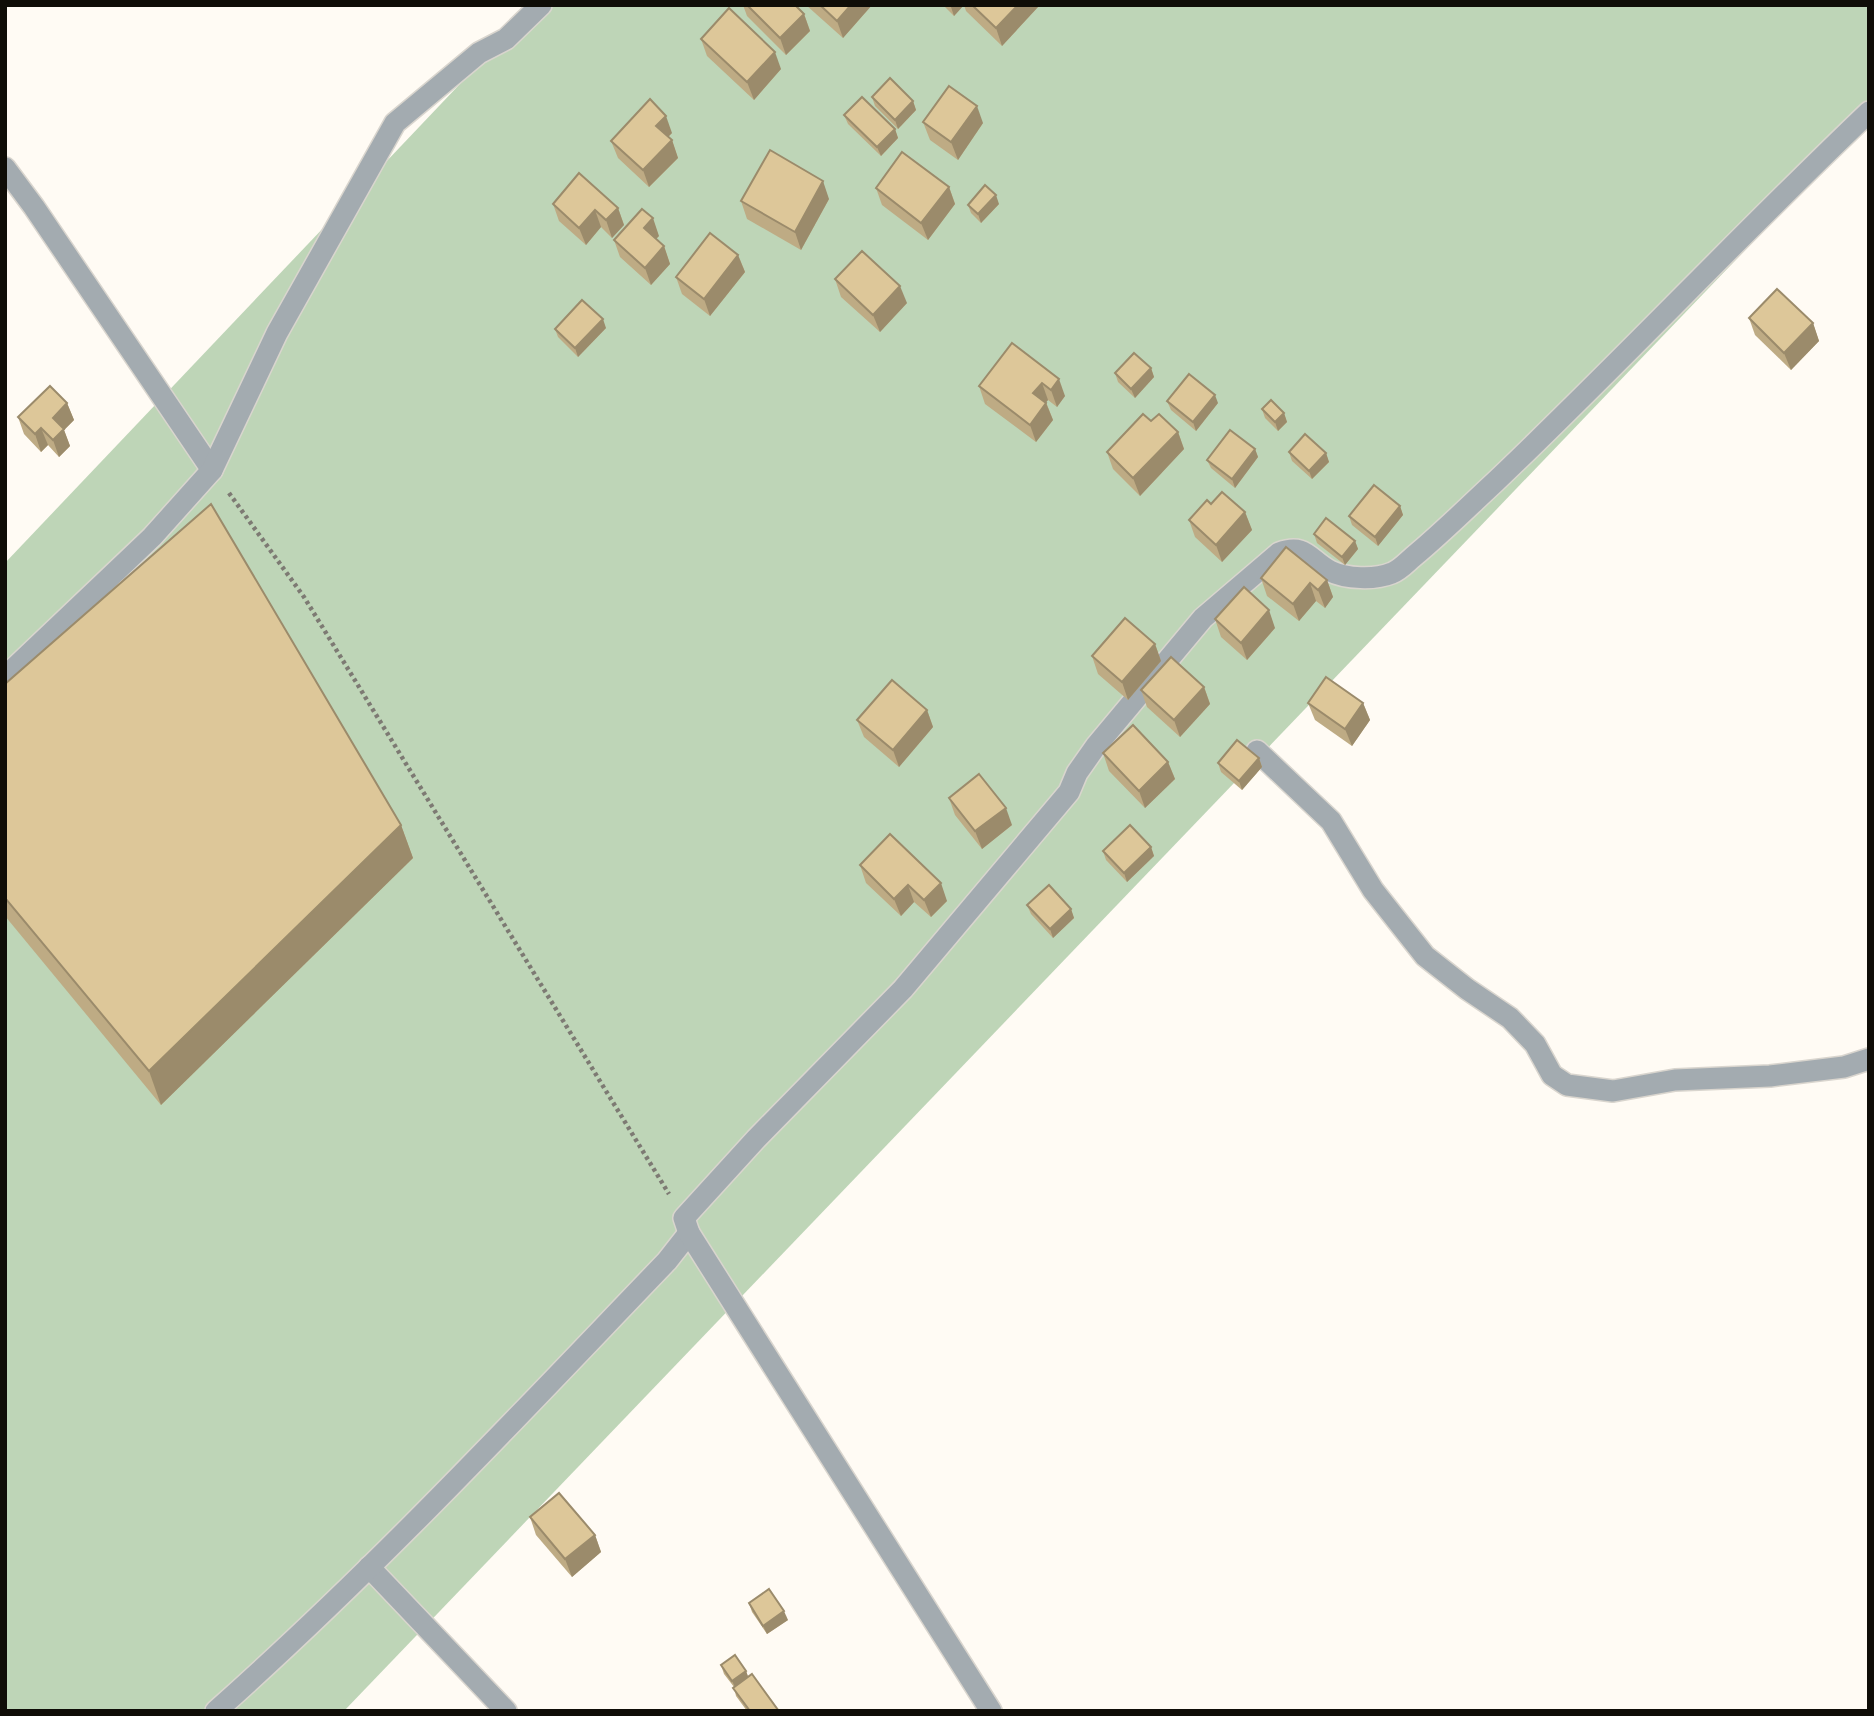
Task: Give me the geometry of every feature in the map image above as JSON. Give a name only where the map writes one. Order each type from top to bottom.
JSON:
[{"type":"street","points":[[5,677],[152,537],[212,470],[278,333],[395,123],[480,53],[506,38],[541,5]]},
{"type":"street","points":[[216,1711],[369,1567],[667,1261],[687,1226],[756,1139],[903,989],[1069,792],[1077,773],[1096,746],[1203,618],[1279,553],[1290,549],[1305,552],[1330,571],[1346,576],[1373,577],[1394,573],[1542,437],[1790,187],[1869,112]]},
{"type":"street","points":[[5,168],[212,470]]},
{"type":"street","points":[[1257,751],[1331,821],[1373,890],[1426,956],[1467,989],[1510,1018],[1535,1044],[1552,1075],[1567,1085],[1613,1091],[1675,1080],[1770,1076],[1844,1067],[1869,1059]]},
{"type":"street","points":[[687,1226],[991,1711]]},
{"type":"street","points":[[369,1567],[506,1711]]},
{"type":"path","points":[[212,470],[304,597],[687,1226]]},
{"type":"green space","points":[[535,5],[1869,5],[1869,121],[344,1711],[5,1711],[5,563]]},
{"type":"building","points":[[747,5],[795,5],[804,14],[780,38]]},
{"type":"building","points":[[820,5],[851,5],[837,21]]},
{"type":"building","points":[[972,5],[1018,5],[996,28]]},
{"type":"building","points":[[729,8],[775,52],[747,82],[701,39]]},
{"type":"building","points":[[890,78],[913,101],[895,120],[872,97]]},
{"type":"building","points":[[949,86],[977,106],[951,142],[923,122]]},
{"type":"building","points":[[862,97],[895,129],[877,147],[844,115]]},
{"type":"building","points":[[650,99],[666,116],[656,126],[672,140],[643,170],[611,141]]},
{"type":"building","points":[[770,150],[823,181],[795,232],[741,201]]},
{"type":"building","points":[[902,152],[949,187],[921,223],[876,188]]},
{"type":"building","points":[[579,173],[618,208],[606,220],[595,210],[579,228],[553,204]]},
{"type":"building","points":[[985,185],[996,195],[978,214],[968,205]]},
{"type":"building","points":[[642,209],[653,218],[644,228],[664,246],[645,268],[614,240]]},
{"type":"building","points":[[710,233],[738,255],[704,299],[676,277]]},
{"type":"building","points":[[862,251],[900,286],[873,315],[835,279]]},
{"type":"building","points":[[1777,289],[1813,323],[1784,353],[1749,318]]},
{"type":"building","points":[[582,300],[603,319],[575,348],[555,329]]},
{"type":"building","points":[[1012,343],[1059,379],[1051,390],[1042,383],[1033,393],[1046,403],[1030,425],[979,386]]},
{"type":"building","points":[[1134,353],[1151,368],[1131,389],[1115,373]]},
{"type":"building","points":[[1189,374],[1215,395],[1193,422],[1167,401]]},
{"type":"building","points":[[50,386],[67,403],[53,418],[64,429],[53,440],[41,428],[35,434],[18,417]]},
{"type":"building","points":[[1271,400],[1284,413],[1275,422],[1262,409]]},
{"type":"building","points":[[1143,414],[1151,421],[1159,414],[1178,432],[1133,478],[1107,452]]},
{"type":"building","points":[[1230,430],[1255,449],[1232,479],[1207,460]]},
{"type":"building","points":[[1305,434],[1326,453],[1309,471],[1289,452]]},
{"type":"building","points":[[1374,485],[1400,506],[1375,537],[1349,516]]},
{"type":"building","points":[[1222,492],[1245,512],[1216,545],[1189,520],[1207,500],[1211,504]]},
{"type":"building","points":[[211,504],[401,825],[149,1071],[5,898],[5,684]]},
{"type":"building","points":[[1326,518],[1355,541],[1342,557],[1314,534]]},
{"type":"building","points":[[1286,547],[1327,580],[1318,590],[1310,583],[1293,604],[1261,578]]},
{"type":"building","points":[[1244,587],[1269,610],[1241,643],[1215,619]]},
{"type":"building","points":[[1125,618],[1155,644],[1122,682],[1092,656]]},
{"type":"building","points":[[1171,657],[1204,687],[1174,720],[1141,690]]},
{"type":"building","points":[[1326,677],[1363,703],[1345,729],[1308,703]]},
{"type":"building","points":[[892,680],[927,710],[893,750],[857,720]]},
{"type":"building","points":[[1133,725],[1168,762],[1139,791],[1103,753]]},
{"type":"building","points":[[1237,740],[1259,758],[1239,781],[1218,763]]},
{"type":"building","points":[[979,774],[1006,808],[975,831],[949,798]]},
{"type":"building","points":[[1130,825],[1151,847],[1124,873],[1103,851]]},
{"type":"building","points":[[890,834],[941,883],[924,900],[908,885],[894,899],[860,865]]},
{"type":"building","points":[[1049,885],[1071,909],[1050,929],[1027,905]]},
{"type":"building","points":[[559,1493],[595,1535],[565,1559],[530,1517]]},
{"type":"building","points":[[769,1589],[784,1611],[763,1626],[749,1603]]},
{"type":"building","points":[[735,1655],[746,1671],[732,1681],[721,1665]]},
{"type":"building","points":[[752,1674],[777,1711],[750,1711],[733,1688]]}]
